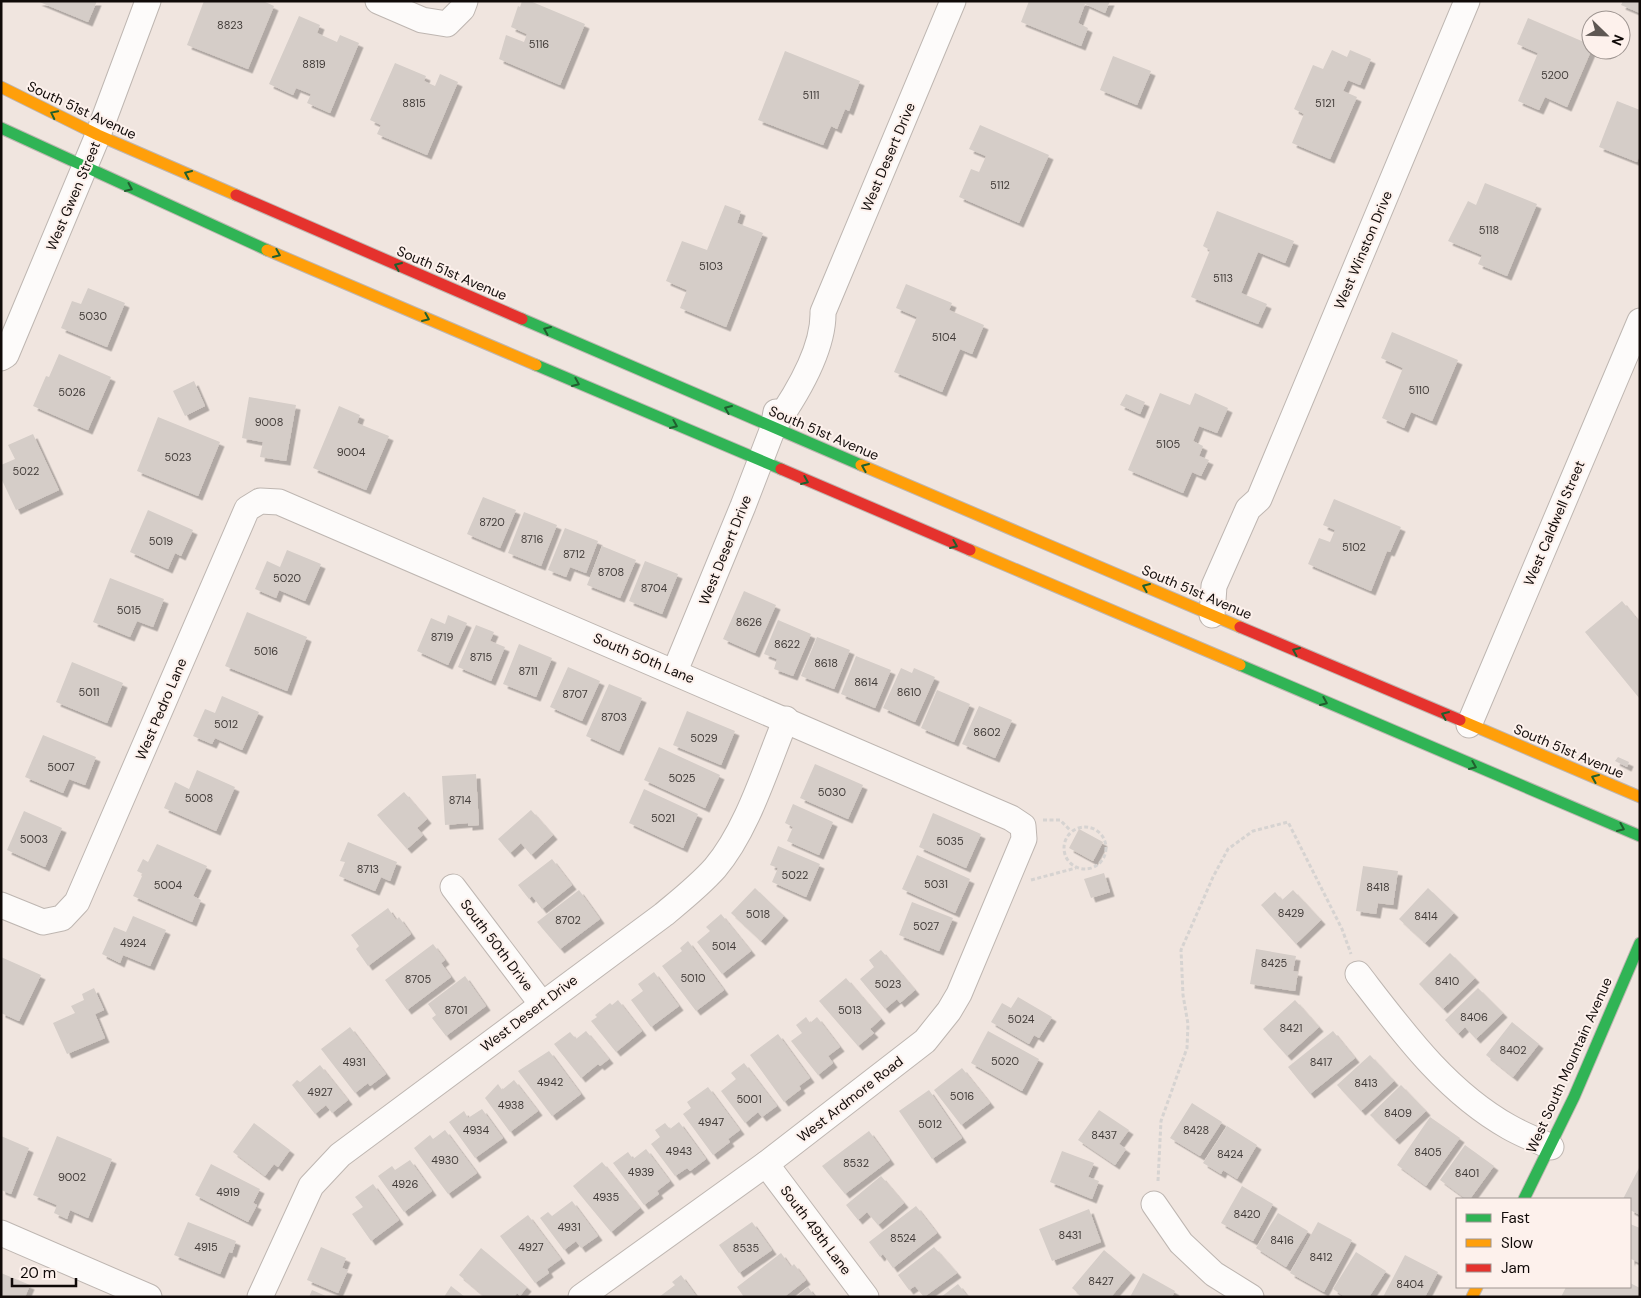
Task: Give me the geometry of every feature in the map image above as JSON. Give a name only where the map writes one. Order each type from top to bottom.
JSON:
[{"type":"main road","name":"South 51st Avenue","points":[[1,87],[98,135],[773,428],[1640,797]]},
{"type":"main road","points":[[1,128],[84,168],[279,255],[760,462],[1640,836]]},
{"type":"main road","name":"West South Mountain Avenue","points":[[1525,1198],[1551,1146],[1640,943]]},
{"type":"street","name":"West Gwen Street","points":[[1,358],[6,355],[98,135],[148,1]]},
{"type":"street","points":[[378,1],[422,20],[447,24],[462,9],[465,1]]},
{"type":"street","name":"West Desert Drive","points":[[675,671],[773,428],[795,398],[804,356],[823,330],[823,312],[953,1]]},
{"type":"street","name":"West Winston Drive","points":[[1198,648],[1212,615],[1229,592],[1248,509],[1260,499],[1466,1]]},
{"type":"street","name":"West Caldwell Street","points":[[1469,725],[1640,321]]},
{"type":"street","name":"South 50th Lane","points":[[260,501],[279,502],[786,719],[1011,818],[1023,826]]},
{"type":"street","name":"West Pedro Lane","points":[[1,905],[43,922],[62,918],[77,902],[248,509],[260,501]]},
{"type":"street","name":"West Desert Drive","points":[[260,1297],[311,1186],[340,1155],[541,1003],[670,909],[690,893],[715,868],[732,844],[740,828],[786,719]]},
{"type":"street","name":"West Ardmore Road","points":[[581,1297],[766,1164],[925,1041],[938,1026],[959,994],[1024,839],[1023,826]]},
{"type":"street","name":"South 50th Drive","points":[[453,887],[541,1003]]},
{"type":"street","points":[[1358,974],[1416,1050],[1460,1092],[1509,1127],[1551,1146]]},
{"type":"street","name":"South 49th Lane","points":[[766,1164],[866,1297]]},
{"type":"street","points":[[1154,1204],[1181,1243],[1214,1274],[1251,1297]]},
{"type":"street","points":[[1,1233],[149,1297]]},
{"type":"path","points":[[1023,826],[1046,819],[1060,820],[1072,831]]},
{"type":"path","points":[[1154,1204],[1160,1169],[1161,1121],[1187,1048],[1188,1024],[1182,978],[1181,950],[1213,877],[1228,849],[1253,831],[1288,822],[1342,928],[1358,974]]},
{"type":"path","points":[[1006,884],[1036,880],[1069,868],[1088,869],[1099,864],[1104,859],[1107,847],[1105,838],[1094,828],[1080,827],[1072,831],[1067,837],[1064,851],[1071,864],[1079,868]]},
{"type":"building","points":[[37,1],[97,1],[88,22]]},
{"type":"building","points":[[204,1],[263,1],[274,6],[248,69],[187,45]]},
{"type":"building","points":[[522,1],[530,1],[585,24],[560,85],[499,59],[506,35],[524,42],[527,34],[511,27],[518,6],[520,7]]},
{"type":"building","points":[[1029,1],[1110,1],[1105,13],[1085,4],[1078,23],[1088,28],[1081,46],[1021,22]]},
{"type":"building","points":[[1623,1],[1640,1],[1640,13],[1621,5]]},
{"type":"building","points":[[299,16],[320,25],[317,33],[337,42],[340,35],[359,43],[330,113],[307,103],[311,94],[296,88],[293,95],[269,84]]},
{"type":"building","points":[[1528,18],[1581,41],[1581,60],[1587,60],[1567,107],[1545,97],[1539,110],[1518,101],[1538,53],[1517,44]]},
{"type":"building","points":[[1332,50],[1347,57],[1350,50],[1371,59],[1360,85],[1348,80],[1343,91],[1357,97],[1330,159],[1292,143],[1304,114],[1294,109],[1313,65],[1323,69]]},
{"type":"building","points":[[785,51],[860,81],[849,111],[845,109],[837,129],[831,126],[823,145],[758,120]]},
{"type":"building","points":[[1113,56],[1151,71],[1137,105],[1100,90]]},
{"type":"building","points":[[395,63],[426,76],[424,81],[435,86],[440,74],[458,82],[427,155],[377,134],[381,125],[370,120]]},
{"type":"building","points":[[1617,101],[1640,110],[1640,154],[1637,162],[1599,147]]},
{"type":"building","points":[[980,125],[1049,155],[1019,223],[959,197],[971,169],[979,172],[986,156],[969,149]]},
{"type":"building","points":[[1485,183],[1537,204],[1507,276],[1478,264],[1482,255],[1448,241],[1468,201],[1476,205]]},
{"type":"building","points":[[725,205],[741,211],[737,223],[763,233],[726,327],[680,308],[687,290],[666,281],[682,241],[707,250]]},
{"type":"building","points":[[1217,211],[1294,241],[1285,263],[1258,252],[1241,293],[1267,304],[1258,324],[1191,297],[1210,250],[1203,246]]},
{"type":"building","points":[[906,284],[952,303],[949,310],[984,325],[972,354],[960,349],[942,392],[894,372],[917,317],[896,308]]},
{"type":"building","points":[[88,288],[125,303],[107,347],[61,328],[72,301],[81,304]]},
{"type":"building","points":[[1392,332],[1458,360],[1432,421],[1411,412],[1404,428],[1382,418],[1403,368],[1381,358]]},
{"type":"building","points":[[59,354],[111,377],[88,430],[33,406],[46,376],[49,377]]},
{"type":"building","points":[[194,381],[205,406],[185,416],[173,391]]},
{"type":"building","points":[[1160,393],[1190,405],[1195,393],[1228,408],[1217,433],[1199,426],[1193,441],[1203,446],[1199,456],[1209,460],[1201,476],[1192,472],[1183,493],[1128,470]]},
{"type":"building","points":[[1126,394],[1145,402],[1140,414],[1120,405]]},
{"type":"building","points":[[249,397],[296,405],[286,461],[260,457],[263,442],[242,438]]},
{"type":"building","points":[[339,406],[360,415],[357,423],[389,436],[366,490],[313,468]]},
{"type":"building","points":[[158,417],[220,442],[198,496],[137,471]]},
{"type":"building","points":[[33,434],[59,490],[16,510],[1,478],[1,465],[15,459],[8,445]]},
{"type":"building","points":[[483,497],[516,510],[500,548],[467,534]]},
{"type":"building","points":[[1334,499],[1401,527],[1390,552],[1387,551],[1371,591],[1308,564],[1319,538],[1330,542],[1335,530],[1323,525]]},
{"type":"building","points":[[148,510],[193,530],[181,556],[175,553],[168,569],[130,552]]},
{"type":"building","points":[[524,512],[557,525],[541,566],[508,553]]},
{"type":"building","points":[[565,528],[598,541],[586,573],[570,567],[566,577],[548,570]]},
{"type":"building","points":[[602,546],[636,560],[620,598],[587,585]]},
{"type":"building","points":[[287,550],[321,564],[305,601],[279,590],[276,598],[255,589],[267,561],[280,567]]},
{"type":"building","points":[[645,561],[678,574],[662,614],[629,601]]},
{"type":"building","points":[[110,578],[164,599],[153,627],[137,621],[130,637],[93,622]]},
{"type":"building","points":[[744,591],[776,605],[755,653],[723,639]]},
{"type":"building","points":[[1622,601],[1640,623],[1640,699],[1585,632]]},
{"type":"building","points":[[247,612],[307,637],[287,691],[225,666]]},
{"type":"building","points":[[448,615],[467,623],[448,665],[417,651],[431,618],[445,624]]},
{"type":"building","points":[[778,620],[811,634],[793,676],[774,669],[777,659],[764,654]]},
{"type":"building","points":[[476,625],[494,632],[490,641],[505,647],[491,681],[458,667]]},
{"type":"building","points":[[817,637],[850,650],[834,689],[801,676]]},
{"type":"building","points":[[519,644],[552,658],[536,697],[503,684]]},
{"type":"building","points":[[856,656],[891,670],[875,708],[841,694]]},
{"type":"building","points":[[72,662],[123,683],[107,723],[56,702]]},
{"type":"building","points":[[568,667],[600,681],[582,721],[550,707]]},
{"type":"building","points":[[901,668],[912,673],[914,668],[935,677],[915,722],[883,708]]},
{"type":"building","points":[[609,684],[642,698],[619,751],[586,736]]},
{"type":"building","points":[[937,690],[970,704],[954,742],[921,728]]},
{"type":"building","points":[[222,696],[259,712],[242,750],[215,738],[212,744],[193,736],[205,709],[215,713]]},
{"type":"building","points":[[979,706],[1012,720],[995,758],[962,744]]},
{"type":"building","points":[[687,711],[735,731],[721,765],[673,745]]},
{"type":"building","points":[[43,735],[96,757],[85,785],[69,779],[63,793],[25,777]]},
{"type":"building","points":[[659,747],[720,775],[705,808],[644,780]]},
{"type":"building","points":[[1618,757],[1629,762],[1627,767],[1615,761]]},
{"type":"building","points":[[815,764],[863,785],[848,819],[800,798]]},
{"type":"building","points":[[197,770],[235,787],[216,831],[164,808],[175,782],[189,789]]},
{"type":"building","points":[[476,774],[479,825],[468,826],[468,823],[445,825],[442,776]]},
{"type":"building","points":[[644,789],[698,814],[683,848],[629,823]]},
{"type":"building","points":[[404,792],[427,819],[417,828],[423,835],[407,849],[377,815]]},
{"type":"building","points":[[793,804],[833,822],[819,855],[787,841],[793,827],[785,823]]},
{"type":"building","points":[[531,810],[553,835],[531,855],[521,843],[510,853],[498,839]]},
{"type":"building","points":[[24,811],[62,828],[45,867],[7,850]]},
{"type":"building","points":[[933,813],[981,834],[966,868],[919,847]]},
{"type":"building","points":[[1079,829],[1103,842],[1093,861],[1069,848]]},
{"type":"building","points":[[348,842],[397,862],[390,881],[381,877],[375,891],[339,876],[345,862],[340,861]]},
{"type":"building","points":[[157,844],[207,866],[193,896],[201,900],[192,922],[133,896],[143,874],[137,871],[143,859],[148,862]]},
{"type":"building","points":[[778,846],[820,864],[806,897],[772,882],[778,868],[770,865]]},
{"type":"building","points":[[917,855],[970,879],[955,913],[902,889]]},
{"type":"building","points":[[552,859],[572,885],[542,909],[532,896],[529,899],[518,885]]},
{"type":"building","points":[[1363,866],[1398,871],[1393,905],[1378,903],[1376,914],[1356,911]]},
{"type":"building","points":[[1104,873],[1110,892],[1091,898],[1084,879]]},
{"type":"building","points":[[755,888],[784,916],[761,941],[731,913]]},
{"type":"building","points":[[1428,888],[1454,913],[1425,943],[1399,919]]},
{"type":"building","points":[[579,890],[600,919],[560,949],[537,922]]},
{"type":"building","points":[[1293,890],[1321,920],[1296,944],[1261,905],[1275,892],[1282,900]]},
{"type":"building","points":[[912,902],[953,918],[939,951],[899,935]]},
{"type":"building","points":[[388,908],[396,920],[399,917],[411,934],[368,966],[356,949],[359,946],[351,935]]},
{"type":"building","points":[[721,914],[751,951],[722,974],[697,942],[710,931],[706,927]]},
{"type":"building","points":[[133,916],[166,930],[150,966],[123,955],[120,963],[102,954],[114,927],[126,932]]},
{"type":"building","points":[[688,941],[724,990],[696,1011],[662,966],[682,951],[680,948]]},
{"type":"building","points":[[433,944],[445,960],[441,963],[451,977],[407,1010],[385,980]]},
{"type":"building","points":[[1256,949],[1296,956],[1293,971],[1298,972],[1295,991],[1250,984]]},
{"type":"building","points":[[881,950],[915,990],[900,1003],[897,999],[885,1009],[860,979],[874,967],[869,960]]},
{"type":"building","points":[[1450,953],[1475,978],[1443,1009],[1419,984]]},
{"type":"building","points":[[1,957],[41,975],[19,1021],[1,1013]]},
{"type":"building","points":[[654,972],[679,1006],[651,1027],[631,1000],[643,991],[638,984]]},
{"type":"building","points":[[465,976],[486,1006],[446,1036],[432,1018],[436,1015],[428,1004]]},
{"type":"building","points":[[846,978],[881,1019],[870,1029],[874,1033],[858,1046],[819,1001]]},
{"type":"building","points":[[94,988],[104,1010],[95,1014],[105,1038],[67,1054],[53,1023],[75,1013],[71,1006],[84,1000],[82,994]]},
{"type":"building","points":[[1478,988],[1503,1013],[1476,1039],[1465,1027],[1458,1034],[1445,1020]]},
{"type":"building","points":[[1018,997],[1052,1017],[1039,1038],[1034,1035],[1029,1044],[991,1022],[1002,1003],[1011,1008]]},
{"type":"building","points":[[618,1000],[642,1031],[616,1052],[591,1021],[597,1017],[595,1015],[610,1003],[612,1005]]},
{"type":"building","points":[[1295,1000],[1319,1027],[1287,1056],[1263,1029]]},
{"type":"building","points":[[806,1017],[810,1023],[817,1017],[840,1047],[828,1056],[833,1063],[818,1075],[791,1041],[802,1033],[796,1025]]},
{"type":"building","points":[[1512,1022],[1539,1044],[1513,1077],[1486,1055]]},
{"type":"building","points":[[350,1027],[386,1074],[370,1086],[368,1083],[355,1093],[321,1049]]},
{"type":"building","points":[[586,1031],[609,1059],[600,1066],[598,1064],[581,1078],[554,1044],[570,1032],[576,1039]]},
{"type":"building","points":[[988,1031],[1039,1059],[1022,1091],[971,1063]]},
{"type":"building","points":[[1333,1031],[1355,1058],[1310,1094],[1288,1067]]},
{"type":"building","points":[[778,1034],[810,1078],[799,1086],[801,1089],[784,1102],[750,1055]]},
{"type":"building","points":[[549,1051],[581,1094],[552,1116],[518,1071]]},
{"type":"building","points":[[1370,1055],[1394,1081],[1361,1111],[1337,1085]]},
{"type":"building","points":[[744,1063],[777,1106],[762,1117],[758,1112],[745,1123],[721,1091],[736,1079],[731,1073]]},
{"type":"building","points":[[320,1065],[348,1100],[332,1113],[326,1105],[315,1114],[292,1085],[297,1080],[300,1082]]},
{"type":"building","points":[[962,1068],[990,1103],[961,1125],[934,1090]]},
{"type":"building","points":[[514,1080],[538,1111],[510,1132],[485,1098],[498,1084],[502,1090]]},
{"type":"building","points":[[1401,1085],[1426,1111],[1395,1140],[1370,1115]]},
{"type":"building","points":[[708,1087],[740,1130],[728,1139],[730,1142],[713,1155],[683,1114],[691,1108],[687,1102]]},
{"type":"building","points":[[929,1090],[962,1138],[932,1159],[899,1111]]},
{"type":"building","points":[[1192,1103],[1222,1122],[1200,1156],[1170,1138]]},
{"type":"building","points":[[482,1109],[503,1138],[475,1158],[449,1122],[464,1111],[468,1118]]},
{"type":"building","points":[[1099,1110],[1129,1130],[1119,1144],[1126,1149],[1115,1165],[1078,1140]]},
{"type":"building","points":[[1430,1117],[1460,1138],[1426,1186],[1397,1165]]},
{"type":"building","points":[[679,1122],[706,1159],[690,1171],[687,1168],[675,1176],[651,1144],[660,1137],[655,1130],[665,1123],[670,1129]]},
{"type":"building","points":[[254,1123],[290,1150],[278,1167],[274,1164],[265,1176],[233,1152]]},
{"type":"building","points":[[1227,1126],[1257,1145],[1237,1179],[1223,1170],[1221,1174],[1203,1163]]},
{"type":"building","points":[[445,1130],[477,1173],[448,1194],[414,1148],[430,1135],[433,1139]]},
{"type":"building","points":[[869,1131],[890,1160],[845,1194],[822,1166]]},
{"type":"building","points":[[1,1136],[29,1148],[11,1194],[1,1190]]},
{"type":"building","points":[[57,1136],[112,1159],[88,1218],[70,1210],[67,1219],[54,1213],[57,1205],[33,1195]]},
{"type":"building","points":[[1465,1145],[1494,1166],[1471,1198],[1465,1198],[1440,1180]]},
{"type":"building","points":[[646,1149],[670,1181],[657,1191],[659,1194],[644,1205],[613,1163],[628,1152],[633,1159]]},
{"type":"building","points":[[1062,1151],[1094,1163],[1088,1177],[1099,1181],[1092,1199],[1050,1182]]},
{"type":"building","points":[[410,1160],[432,1191],[404,1212],[378,1176],[392,1166],[395,1170]]},
{"type":"building","points":[[602,1162],[640,1208],[611,1232],[573,1186]]},
{"type":"building","points":[[211,1164],[260,1189],[253,1203],[257,1205],[248,1222],[195,1195]]},
{"type":"building","points":[[1640,1166],[1640,1215],[1631,1210],[1631,1198],[1624,1198]]},
{"type":"building","points":[[881,1176],[904,1203],[878,1225],[867,1212],[858,1220],[846,1205]]},
{"type":"building","points":[[373,1184],[399,1220],[371,1241],[352,1214],[363,1207],[355,1197]]},
{"type":"building","points":[[1242,1186],[1273,1204],[1253,1241],[1221,1223]]},
{"type":"building","points":[[572,1201],[598,1236],[581,1248],[576,1241],[564,1250],[540,1218],[548,1212],[552,1216]]},
{"type":"building","points":[[916,1206],[937,1233],[893,1268],[883,1254],[880,1257],[869,1242]]},
{"type":"building","points":[[1089,1209],[1101,1242],[1052,1261],[1039,1229]]},
{"type":"building","points":[[1278,1213],[1308,1231],[1286,1267],[1256,1248]]},
{"type":"building","points":[[528,1215],[561,1259],[547,1269],[549,1273],[535,1283],[500,1236]]},
{"type":"building","points":[[188,1222],[236,1241],[232,1253],[229,1252],[220,1274],[174,1255]]},
{"type":"building","points":[[752,1222],[772,1250],[739,1273],[719,1245]]},
{"type":"building","points":[[1318,1222],[1352,1240],[1324,1292],[1290,1273]]},
{"type":"building","points":[[1631,1224],[1640,1228],[1640,1263],[1631,1259]]},
{"type":"building","points":[[321,1247],[346,1258],[342,1268],[348,1270],[338,1293],[307,1280]]},
{"type":"building","points":[[934,1247],[957,1273],[924,1297],[915,1286],[909,1290],[898,1275]]},
{"type":"building","points":[[481,1248],[527,1287],[520,1296],[517,1293],[514,1297],[485,1297],[459,1275]]},
{"type":"building","points":[[1104,1250],[1131,1273],[1111,1297],[1082,1297],[1072,1288]]},
{"type":"building","points":[[1356,1252],[1386,1271],[1369,1297],[1345,1297],[1333,1289]]},
{"type":"building","points":[[781,1253],[791,1267],[794,1264],[806,1280],[784,1297],[744,1297],[737,1287]]},
{"type":"building","points":[[1405,1255],[1438,1272],[1425,1297],[1383,1297]]},
{"type":"building","points":[[1,1273],[30,1285],[25,1297],[1,1297]]},
{"type":"building","points":[[1143,1273],[1175,1291],[1172,1297],[1130,1297]]},
{"type":"building","points":[[681,1275],[697,1297],[659,1297],[675,1285],[672,1282]]},
{"type":"building","points":[[958,1284],[968,1297],[941,1297]]},
{"type":"building","points":[[1631,1284],[1640,1288],[1640,1297],[1561,1297],[1566,1288],[1631,1288]]},
{"type":"building","points":[[451,1286],[465,1297],[444,1297]]},
{"type":"building","points":[[808,1287],[815,1297],[796,1297]]},
{"type":"building","points":[[312,1290],[328,1297],[309,1297]]},
{"type":"traffic: fast","points":[[1,128],[267,250]]},
{"type":"traffic: fast","points":[[522,319],[861,465]]},
{"type":"traffic: fast","points":[[536,365],[781,469]]},
{"type":"traffic: fast","points":[[1240,665],[1640,836]]},
{"type":"traffic: fast","points":[[1524,1198],[1574,1097],[1640,943]]},
{"type":"traffic: slow","points":[[1,87],[98,135],[236,195]]},
{"type":"traffic: slow","points":[[267,250],[536,365]]},
{"type":"traffic: slow","points":[[861,465],[1240,627]]},
{"type":"traffic: slow","points":[[970,550],[1240,665]]},
{"type":"traffic: slow","points":[[1460,720],[1640,797]]},
{"type":"traffic: slow","points":[[1472,1297],[1476,1288]]},
{"type":"traffic: jam","points":[[236,195],[522,319]]},
{"type":"traffic: jam","points":[[781,469],[970,550]]},
{"type":"traffic: jam","points":[[1240,627],[1460,720]]}]
